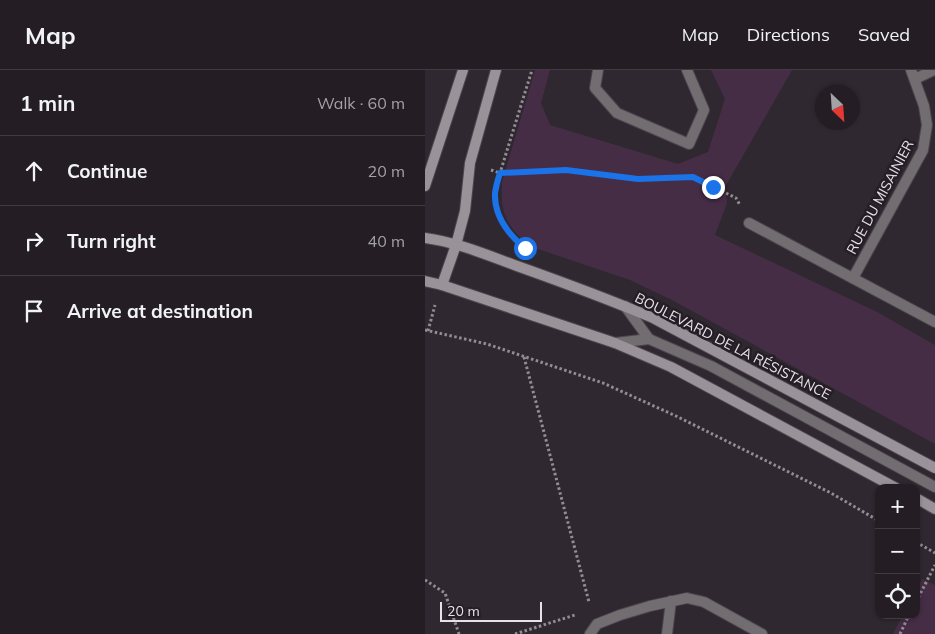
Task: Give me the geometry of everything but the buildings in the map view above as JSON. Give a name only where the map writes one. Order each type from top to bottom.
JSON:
[{"type":"main road","points":[[425,186],[463,70]]},
{"type":"main road","points":[[442,285],[465,211],[470,163],[496,70]]},
{"type":"main road","name":"BOULEVARD DE LA RÉSISTANCE","points":[[425,238],[456,245],[505,261],[653,318],[935,468]]},
{"type":"main road","points":[[425,282],[442,285],[615,343],[671,367],[889,484]]},
{"type":"main road","points":[[920,500],[935,508]]},
{"type":"street","points":[[598,70],[595,88],[617,113],[689,144],[704,110],[687,70]]},
{"type":"street","points":[[913,74],[934,70]]},
{"type":"street","name":"RUE DU MISAINIER","points":[[853,278],[923,150],[927,125],[924,106],[913,74]]},
{"type":"street","points":[[749,223],[935,322]]},
{"type":"street","points":[[625,306],[649,339]]},
{"type":"street","points":[[615,343],[649,339],[711,366],[935,487]]},
{"type":"street","points":[[590,634],[597,624],[620,615],[687,598],[703,602],[762,634]]},
{"type":"street","points":[[667,634],[671,601]]},
{"type":"path","points":[[520,244],[505,227],[497,211],[495,193],[531,70]]},
{"type":"path","points":[[500,173],[566,170],[638,179],[693,177],[736,198]]},
{"type":"path","points":[[425,330],[487,344],[603,383],[676,416],[831,493],[875,519]]},
{"type":"path","points":[[524,356],[597,624]]},
{"type":"path","points":[[920,544],[935,553]]},
{"type":"path","points":[[920,594],[935,565]]},
{"type":"path","points":[[425,580],[445,593],[459,634]]},
{"type":"path","points":[[515,634],[592,610]]},
{"type":"path","points":[[900,634],[907,619]]},
{"type":"shaded area","points":[[535,70],[550,70],[541,103],[550,125],[678,164],[708,152],[725,99],[711,70],[792,70],[725,187],[727,203],[715,235],[877,312],[935,345],[935,444],[672,300],[630,280],[529,246],[515,232],[506,218],[502,202],[502,182]]},
{"type":"shaded area","points":[[922,579],[935,585],[935,634],[893,634],[901,619],[920,619],[920,583]]},
{"type":"route","points":[[525,248],[515,240],[505,227],[497,211],[495,193],[500,173],[566,170],[638,179],[693,177],[713,187]]}]
